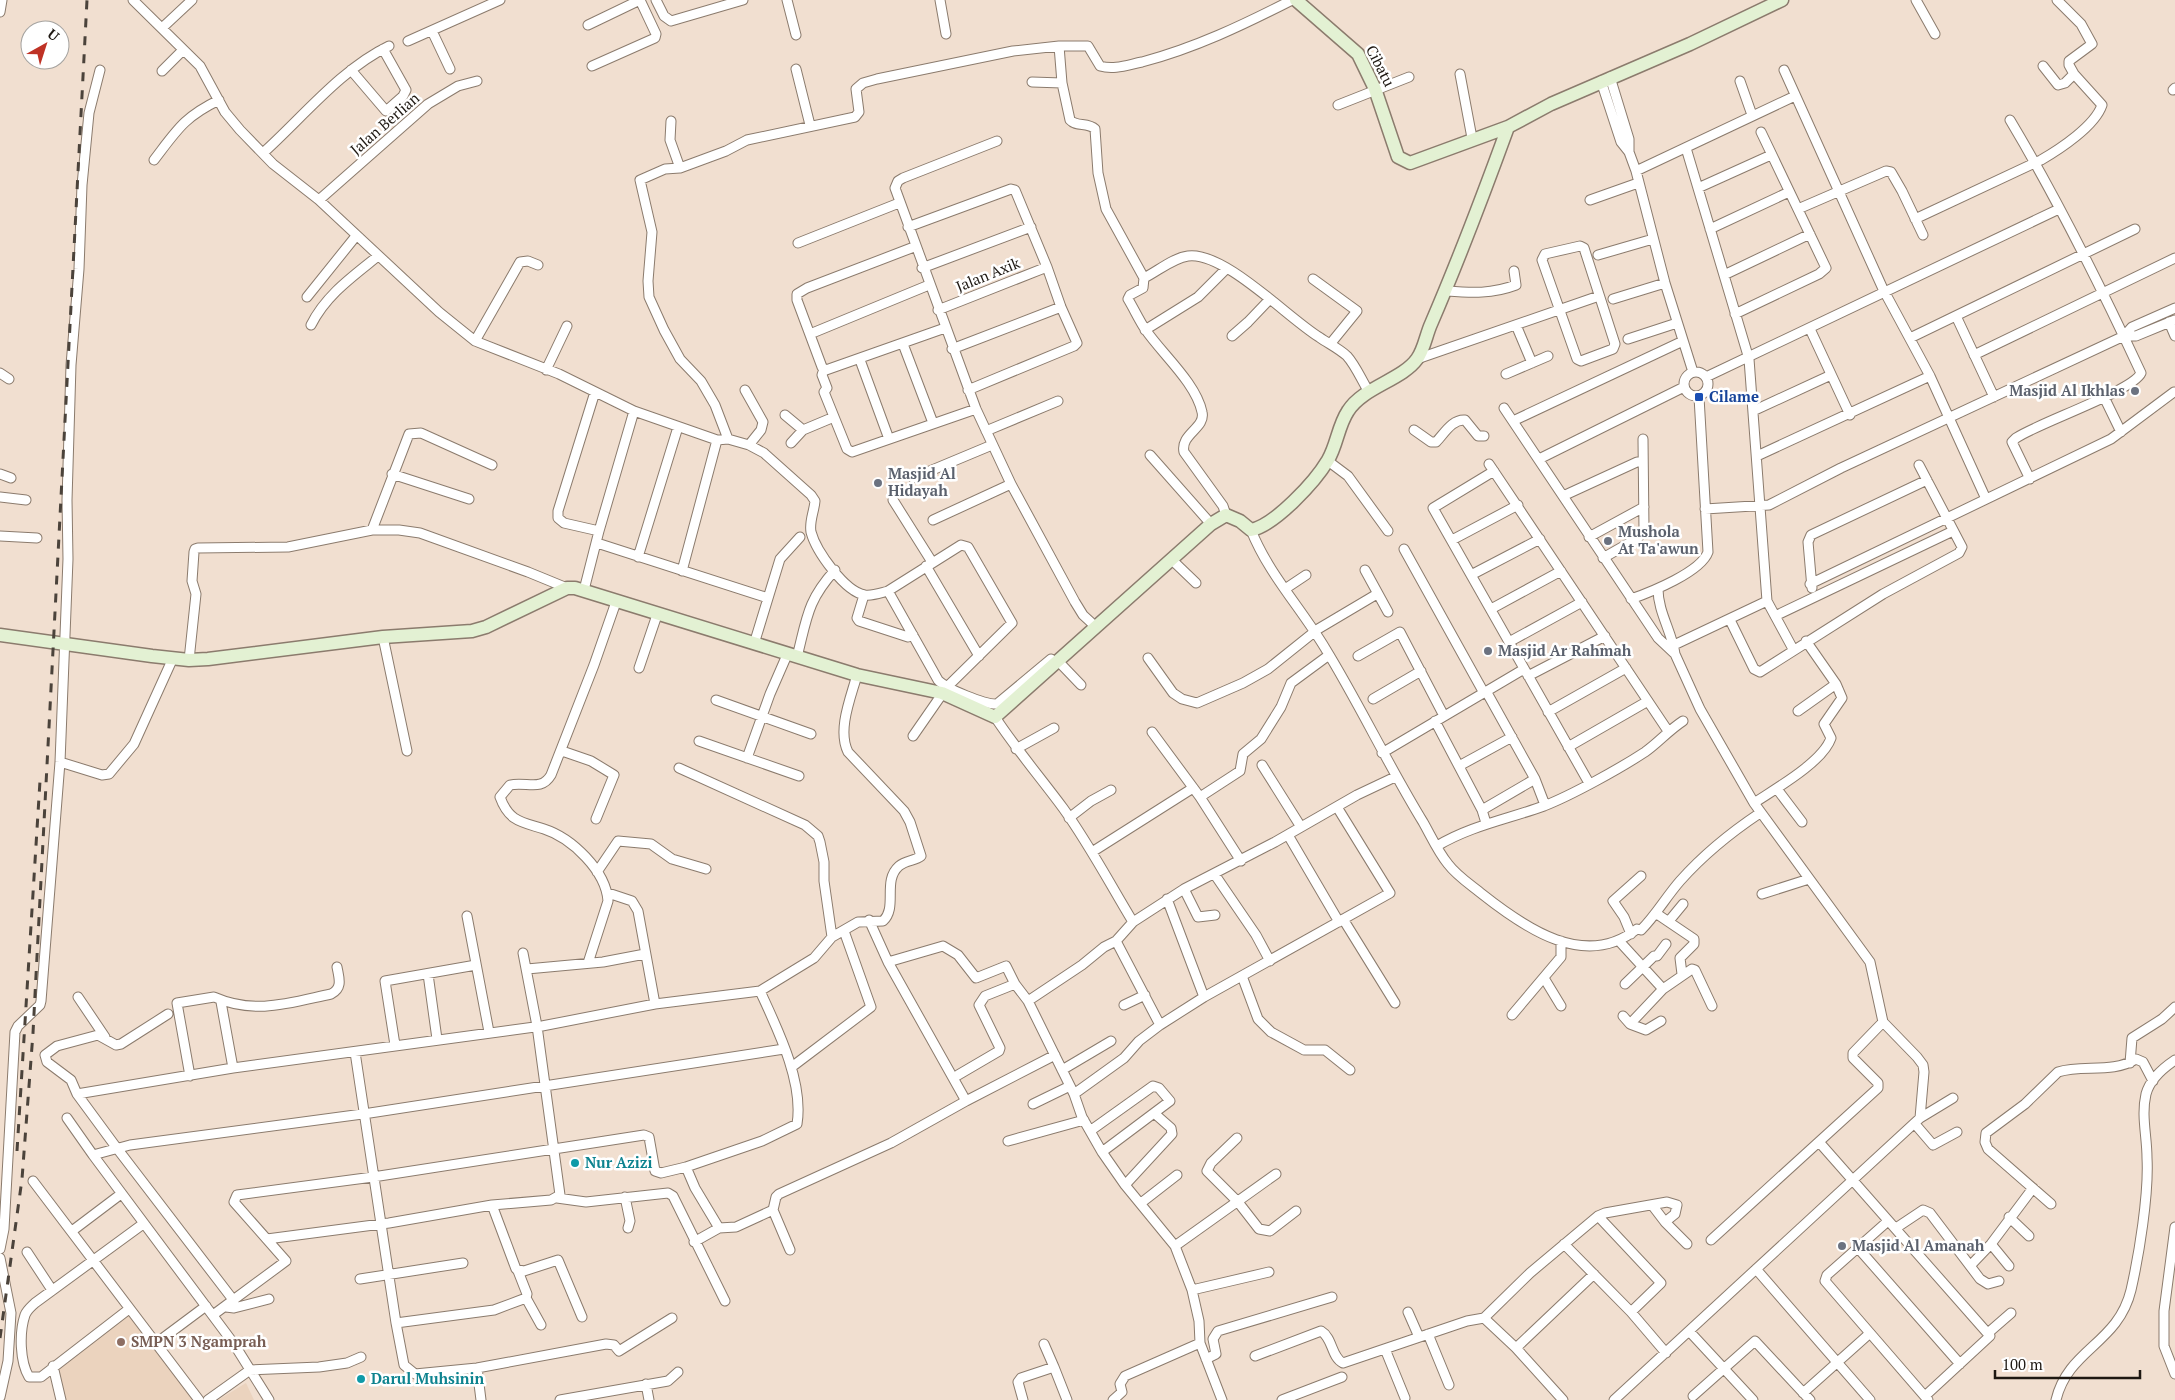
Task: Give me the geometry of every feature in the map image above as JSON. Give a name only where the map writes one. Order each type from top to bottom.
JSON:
[{"type":"street","points":[[0,12],[2,0]]},
{"type":"street","points":[[133,0],[207,76],[219,100],[235,124],[263,153],[303,190],[319,200],[439,312],[475,341],[546,370],[634,411],[717,440],[728,439],[749,444],[764,453],[811,495],[815,502],[810,525],[819,552],[852,590],[864,595],[876,595],[888,591],[961,545],[966,546],[1011,621],[1011,625],[944,690],[913,736]]},
{"type":"street","points":[[162,28],[192,0]]},
{"type":"street","points":[[408,41],[500,0]]},
{"type":"street","points":[[656,0],[664,16],[672,21],[743,0]]},
{"type":"street","points":[[708,0],[712,9]]},
{"type":"street","points":[[787,0],[796,35]]},
{"type":"street","points":[[940,0],[946,34]]},
{"type":"street","points":[[728,439],[715,405],[701,381],[680,358],[664,330],[649,297],[648,281],[652,232],[640,180],[665,169],[680,168],[726,151],[746,140],[855,117],[859,112],[856,89],[863,84],[938,65],[1014,51],[1059,46],[1088,46],[1092,48],[1100,66],[1120,67],[1159,57],[1214,39],[1294,0]]},
{"type":"street","name":"Cibatu","points":[[1294,0],[1358,54],[1375,89],[1398,157],[1410,163],[1472,138]]},
{"type":"street","points":[[1460,74],[1472,138],[1508,127],[1551,104],[1605,79],[1690,44],[1782,0]]},
{"type":"street","points":[[1916,0],[1935,34]]},
{"type":"street","points":[[1915,219],[2059,149],[2099,113],[2102,105],[2074,74],[2069,65],[2069,61],[2090,46],[2092,42],[2081,24],[2057,0]]},
{"type":"street","points":[[588,24],[636,1],[656,34],[655,38],[592,66]]},
{"type":"street","points":[[432,31],[450,69]]},
{"type":"street","points":[[1059,46],[1062,83],[1071,122],[1091,126],[1095,129],[1098,173],[1106,209],[1144,278],[1143,288],[1130,295],[1128,299],[1146,330],[1196,396],[1203,414],[1202,420],[1185,440],[1184,452],[1223,506],[1226,515],[1240,521],[1251,530],[1262,554],[1329,655],[1395,777],[1450,868],[1514,918],[1561,941],[1600,946],[1620,942],[1637,929],[1641,930],[1657,914],[1670,893],[1702,857],[1724,838],[1760,813]]},
{"type":"street","points":[[263,153],[351,70],[386,47],[406,90],[403,96],[386,111],[351,70]]},
{"type":"street","points":[[162,71],[183,50]]},
{"type":"street","points":[[2043,66],[2058,85],[2065,83],[2074,74]]},
{"type":"street","points":[[796,69],[810,125]]},
{"type":"street","points":[[0,1249],[4,1228],[15,1032],[18,1026],[40,1005],[41,1001],[60,762],[71,365],[79,270],[82,185],[89,113],[100,70]]},
{"type":"street","points":[[1784,70],[1886,293],[1930,376],[1986,499]]},
{"type":"street","points":[[1338,105],[1409,77]]},
{"type":"street","points":[[1605,79],[1621,142],[1629,152],[1636,171],[1677,323],[1693,372]]},
{"type":"street","name":"Jalan Berlian","points":[[319,200],[428,104],[458,86],[477,81]]},
{"type":"street","points":[[1740,81],[1752,115]]},
{"type":"street","points":[[1032,82],[1062,83]]},
{"type":"street","points":[[1636,171],[1795,96]]},
{"type":"street","points":[[154,160],[182,124],[196,111],[219,100]]},
{"type":"street","points":[[2010,120],[2035,162],[2104,293],[2141,373],[2137,380],[2024,433],[2014,440],[2012,442],[2030,479]]},
{"type":"street","points":[[671,121],[670,140],[680,168]]},
{"type":"street","points":[[1417,359],[1446,291],[1508,127]]},
{"type":"street","points":[[1735,314],[1825,270],[1825,265],[1761,132]]},
{"type":"street","points":[[997,142],[904,178],[898,181],[895,188],[914,247],[952,349],[992,445],[1011,484],[1071,591],[1080,600],[1092,623]]},
{"type":"street","points":[[1686,148],[1749,358],[1767,601],[1793,649]]},
{"type":"street","points":[[1698,188],[1771,155]]},
{"type":"street","points":[[1798,209],[1886,171],[1891,172],[1923,236]]},
{"type":"street","points":[[1590,200],[1638,183]]},
{"type":"street","points":[[908,227],[1011,189],[1018,194],[1047,267],[1060,307],[1076,337],[1074,346],[968,390]]},
{"type":"street","points":[[1710,229],[1789,192]]},
{"type":"street","points":[[798,243],[899,203]]},
{"type":"street","points":[[1706,377],[1810,330],[2059,209]]},
{"type":"street","points":[[922,268],[1031,227]]},
{"type":"street","points":[[1910,338],[2135,229]]},
{"type":"street","points":[[1724,275],[1810,234]]},
{"type":"street","points":[[307,297],[356,236]]},
{"type":"street","points":[[1598,255],[1654,239]]},
{"type":"street","points":[[1580,246],[1584,248],[1599,296],[1615,344],[1613,349],[1581,361],[1577,359],[1559,308],[1543,257],[1545,254],[1580,246]]},
{"type":"street","points":[[914,247],[807,288],[798,294],[797,300],[824,369],[822,376],[827,388],[824,392],[849,451],[976,409]]},
{"type":"street","points":[[311,325],[318,311],[336,290],[378,256]]},
{"type":"street","points":[[1144,278],[1174,260],[1188,256],[1209,259],[1251,284],[1319,338],[1331,343],[1348,358],[1369,392]]},
{"type":"street","points":[[1974,355],[2175,258]]},
{"type":"street","points":[[475,341],[520,262],[528,261],[538,265]]},
{"type":"street","name":"Jalan Axik","points":[[938,310],[1047,267]]},
{"type":"street","points":[[1146,330],[1198,297],[1226,269]]},
{"type":"street","points":[[1446,291],[1480,294],[1498,292],[1516,285],[1514,271]]},
{"type":"street","points":[[1313,279],[1357,312],[1331,343]]},
{"type":"street","points":[[1613,299],[1666,283]]},
{"type":"street","points":[[810,334],[929,285]]},
{"type":"street","points":[[1251,530],[1263,526],[1292,503],[1328,461],[1349,409],[1369,392],[1417,359],[1559,308],[1599,296]]},
{"type":"street","points":[[1232,336],[1269,300]]},
{"type":"street","points":[[952,349],[1060,307]]},
{"type":"street","points":[[1705,508],[1769,505],[1842,468],[2124,336],[2132,327],[2175,308]]},
{"type":"street","points":[[1956,316],[1994,398]]},
{"type":"street","points":[[2124,336],[2136,336],[2172,321],[2175,336]]},
{"type":"street","points":[[1628,339],[1677,323]]},
{"type":"street","points":[[1516,324],[1532,363]]},
{"type":"street","points":[[546,370],[567,326]]},
{"type":"street","points":[[824,369],[829,370],[860,360],[945,328]]},
{"type":"street","points":[[1810,330],[1850,415]]},
{"type":"street","points":[[1513,421],[1683,341]]},
{"type":"street","points":[[903,344],[933,423]]},
{"type":"street","points":[[1506,374],[1548,356]]},
{"type":"street","points":[[860,360],[889,439]]},
{"type":"street","points":[[1693,372],[1703,374],[1706,377],[1707,391],[1699,397],[1689,395],[1684,387],[1686,378],[1693,372]]},
{"type":"street","points":[[0,373],[9,379]]},
{"type":"street","points":[[1753,411],[1831,375]]},
{"type":"street","points":[[1757,456],[1850,415],[1930,376]]},
{"type":"street","points":[[1539,459],[1684,387]]},
{"type":"street","points":[[745,390],[764,422],[762,430],[749,444]]},
{"type":"street","points":[[595,392],[558,511],[558,518],[564,523],[599,531]]},
{"type":"street","points":[[1810,584],[2112,439],[2174,392]]},
{"type":"street","points":[[1631,599],[1658,589],[1705,560],[1708,552],[1699,397]]},
{"type":"street","points":[[2104,397],[2121,432]]},
{"type":"street","points":[[986,431],[1058,401]]},
{"type":"street","points":[[1504,408],[1631,599],[1658,638],[1674,654],[1703,716],[1760,813],[1870,962],[1884,1022],[1923,1064],[1924,1072],[1918,1121],[1933,1145],[1957,1132]]},
{"type":"street","points":[[584,590],[634,411]]},
{"type":"street","points":[[786,415],[802,430]]},
{"type":"street","points":[[791,443],[802,430],[834,417]]},
{"type":"street","points":[[1414,430],[1431,442],[1436,442],[1455,422],[1465,420],[1478,436],[1484,436]]},
{"type":"street","points":[[638,557],[678,427]]},
{"type":"street","points":[[372,530],[409,434],[421,433],[492,465]]},
{"type":"street","points":[[1603,558],[1642,534],[1644,507],[1643,439]]},
{"type":"street","points":[[682,571],[717,440]]},
{"type":"street","points":[[913,478],[992,445]]},
{"type":"street","points":[[1150,455],[1211,524]]},
{"type":"street","points":[[1328,461],[1348,476],[1388,531]]},
{"type":"street","points":[[1563,496],[1637,462],[1643,462]]},
{"type":"street","points":[[1730,620],[1757,671],[1763,670],[1793,649],[1883,594],[1959,553],[1962,547],[1945,518],[1919,464]]},
{"type":"street","points":[[1589,783],[1433,508],[1492,467],[1668,731]]},
{"type":"street","points":[[0,474],[12,478]]},
{"type":"street","points":[[392,474],[469,498]]},
{"type":"street","points":[[1816,595],[1810,584],[1808,542],[1810,535],[1927,480]]},
{"type":"street","points":[[933,520],[1011,484]]},
{"type":"street","points":[[0,497],[26,500]]},
{"type":"street","points":[[894,500],[979,656]]},
{"type":"street","points":[[1452,540],[1518,505]]},
{"type":"street","points":[[1588,536],[1644,507]]},
{"type":"street","points":[[995,716],[1058,660],[1092,623],[1211,524],[1226,515]]},
{"type":"street","points":[[1939,538],[1945,518]]},
{"type":"street","points":[[189,660],[196,594],[192,580],[195,549],[288,547],[372,530],[399,530],[420,533],[567,588],[584,590],[616,602],[792,656],[857,675],[944,690],[997,704],[1069,643]]},
{"type":"street","points":[[1775,616],[1953,531]]},
{"type":"street","points":[[0,536],[37,538]]},
{"type":"street","points":[[754,644],[780,559],[788,553],[800,537]]},
{"type":"street","points":[[1471,575],[1540,539]]},
{"type":"street","points":[[597,544],[768,598]]},
{"type":"street","points":[[1404,550],[1512,737],[1535,779],[1545,805]]},
{"type":"street","points":[[1171,559],[1196,583]]},
{"type":"street","points":[[747,758],[762,716],[792,656],[811,602],[816,592],[835,570]]},
{"type":"street","points":[[1365,570],[1388,612]]},
{"type":"street","points":[[1491,609],[1561,570]]},
{"type":"street","points":[[1285,589],[1306,575]]},
{"type":"street","points":[[0,634],[189,660],[383,637],[472,631],[486,627],[567,588]]},
{"type":"street","points":[[1658,589],[1660,605],[1674,645],[1674,654]]},
{"type":"street","points":[[888,591],[944,690],[995,716],[1016,749],[1069,818],[1092,852],[1133,922]]},
{"type":"street","points":[[1148,658],[1173,692],[1182,699],[1197,703],[1243,683],[1268,669],[1314,632],[1378,594]]},
{"type":"street","points":[[864,595],[857,618],[859,621],[908,637],[913,635]]},
{"type":"street","points":[[1674,645],[1767,601]]},
{"type":"street","points":[[588,963],[608,901],[608,893],[597,872],[574,846],[562,838],[545,829],[521,822],[508,814],[500,797],[510,785],[517,783],[538,786],[545,784],[562,751],[616,602]]},
{"type":"street","points":[[1509,642],[1582,602]]},
{"type":"street","points":[[639,668],[657,614]]},
{"type":"street","points":[[1358,656],[1400,632],[1444,716]]},
{"type":"street","points":[[1382,753],[1485,692],[1605,636]]},
{"type":"street","points":[[383,637],[407,751]]},
{"type":"street","points":[[1754,803],[1797,775],[1830,743],[1831,738],[1824,724],[1842,698],[1836,684],[1806,641]]},
{"type":"street","points":[[1200,797],[1240,771],[1243,754],[1261,739],[1281,707],[1290,683],[1329,655]]},
{"type":"street","points":[[60,762],[102,775],[109,774],[134,744],[173,658]]},
{"type":"street","points":[[1058,660],[1081,685]]},
{"type":"street","points":[[1548,712],[1626,668]]},
{"type":"street","points":[[1373,699],[1421,671]]},
{"type":"street","points":[[77,1094],[233,1068],[537,1026],[655,1004],[760,991],[814,958],[832,937],[858,922],[869,920],[880,922],[887,917],[890,881],[893,873],[899,866],[921,855],[910,822],[904,811],[848,752],[844,745],[846,718],[857,675]]},
{"type":"street","points":[[1798,711],[1836,684]]},
{"type":"street","points":[[716,700],[811,734]]},
{"type":"street","points":[[1568,747],[1648,701]]},
{"type":"street","points":[[1435,721],[1482,810],[1486,823]]},
{"type":"street","points":[[1437,846],[1486,823],[1545,805],[1589,783],[1646,752],[1668,731],[1683,721]]},
{"type":"street","points":[[1016,749],[1054,728]]},
{"type":"street","points":[[1152,732],[1200,797],[1241,860]]},
{"type":"street","points":[[1459,766],[1512,737]]},
{"type":"street","points":[[699,741],[799,776]]},
{"type":"street","points":[[562,751],[591,761],[614,775],[596,819]]},
{"type":"street","points":[[1262,765],[1301,827]]},
{"type":"street","points":[[679,768],[805,825],[818,836],[824,862],[824,880],[832,937]]},
{"type":"street","points":[[1028,1001],[1082,965],[1104,947],[1116,941],[1133,922],[1167,899],[1288,835],[1337,808],[1356,795],[1395,777]]},
{"type":"street","points":[[1482,810],[1535,779]]},
{"type":"street","points":[[1092,852],[1193,788]]},
{"type":"street","points":[[1776,788],[1802,822]]},
{"type":"street","points":[[1069,818],[1091,801],[1111,790]]},
{"type":"street","points":[[1033,1104],[1072,1090],[1124,1058],[1139,1041],[1204,997],[1390,893],[1337,808]]},
{"type":"street","points":[[1288,835],[1395,1003]]},
{"type":"street","points":[[597,872],[618,842],[651,844],[672,859],[706,869]]},
{"type":"street","points":[[1215,875],[1256,935],[1270,961]]},
{"type":"street","points":[[1631,934],[1624,917],[1614,901],[1642,876]]},
{"type":"street","points":[[1762,894],[1809,879]]},
{"type":"street","points":[[1184,889],[1198,918],[1215,915]]},
{"type":"street","points":[[608,893],[632,901],[639,915],[655,1004]]},
{"type":"street","points":[[1167,899],[1204,997]]},
{"type":"street","points":[[1668,921],[1683,904]]},
{"type":"street","points":[[1657,914],[1691,936],[1694,941],[1680,958],[1682,974]]},
{"type":"street","points":[[467,916],[489,1032]]},
{"type":"street","points":[[869,920],[888,962],[966,1100]]},
{"type":"street","points":[[793,1066],[871,1007],[844,931]]},
{"type":"street","points":[[1116,941],[1160,1025]]},
{"type":"street","points":[[1512,1015],[1561,958],[1561,941]]},
{"type":"street","points":[[1620,942],[1663,989]]},
{"type":"street","points":[[1625,984],[1642,966],[1654,956],[1657,956],[1666,944]]},
{"type":"street","points":[[888,962],[943,946],[958,955],[976,978],[1005,966],[1014,984],[1028,1001],[1072,1090],[1084,1120],[1102,1152],[1125,1186],[1175,1246],[1192,1290],[1199,1321],[1200,1343],[1222,1400]]},
{"type":"street","points":[[523,953],[537,1026],[556,1149],[560,1195],[557,1198]]},
{"type":"street","points":[[527,969],[588,963],[646,954]]},
{"type":"street","points":[[395,1045],[385,981],[476,966]]},
{"type":"street","points":[[190,1076],[177,1003],[214,997],[221,1002],[270,1007],[331,994],[337,991],[340,984],[337,967]]},
{"type":"street","points":[[1630,1024],[1663,989],[1689,970],[1695,970],[1712,1006]]},
{"type":"street","points":[[428,974],[437,1039]]},
{"type":"street","points":[[1242,976],[1258,1019],[1271,1032],[1304,1050],[1325,1050],[1350,1070]]},
{"type":"street","points":[[1544,978],[1561,1006]]},
{"type":"street","points":[[958,1075],[999,1052],[1000,1048],[997,1039],[979,1005],[985,996],[1014,984]]},
{"type":"street","points":[[213,1315],[285,1263],[284,1258],[234,1202],[238,1195],[374,1177],[644,1135],[649,1137],[655,1171],[661,1173],[709,1160],[794,1127],[797,1124],[798,1108],[793,1066],[760,991]]},
{"type":"street","points":[[1124,1005],[1145,995]]},
{"type":"street","points":[[78,998],[105,1037]]},
{"type":"street","points":[[221,1002],[233,1068]]},
{"type":"street","points":[[2130,1063],[2132,1038],[2162,1019],[2175,1007]]},
{"type":"street","points":[[168,1014],[121,1044],[116,1044],[98,1035],[57,1046],[45,1055],[47,1062],[71,1080],[77,1094],[230,1304],[234,1308],[269,1299]]},
{"type":"street","points":[[1623,1016],[1630,1024],[1646,1030],[1661,1021]]},
{"type":"street","points":[[1711,1240],[1878,1088],[1878,1083],[1853,1055],[1854,1050],[1884,1022]]},
{"type":"street","points":[[1062,1070],[1111,1041]]},
{"type":"street","points":[[93,1155],[116,1147],[366,1113],[784,1049]]},
{"type":"street","points":[[355,1052],[366,1113],[396,1323],[404,1365],[409,1372],[422,1374],[477,1368],[606,1344],[614,1345],[619,1351],[672,1318]]},
{"type":"street","points":[[790,1250],[773,1210],[776,1197],[779,1194],[891,1143],[966,1100],[1055,1055]]},
{"type":"street","points":[[2051,1204],[1988,1148],[1985,1142],[1986,1133],[2025,1104],[2058,1072],[2107,1068],[2136,1060],[2143,1062],[2153,1081]]},
{"type":"street","points":[[2056,1400],[2059,1387],[2073,1365],[2115,1327],[2124,1311],[2131,1292],[2146,1174],[2144,1108],[2147,1092],[2163,1069],[2175,1060]]},
{"type":"street","points":[[1090,1131],[1153,1086],[1159,1088],[1170,1102],[1102,1152]]},
{"type":"street","points":[[1620,1398],[1689,1330],[1918,1121],[1953,1098]]},
{"type":"street","points":[[1125,1186],[1172,1134],[1171,1128],[1154,1113]]},
{"type":"street","points":[[67,1118],[143,1224],[213,1315],[269,1400]]},
{"type":"street","points":[[1008,1141],[1084,1120]]},
{"type":"street","points":[[1237,1138],[1211,1163],[1207,1171],[1238,1202],[1259,1229],[1270,1231],[1296,1211]]},
{"type":"street","points":[[1819,1142],[1988,1334],[1989,1339],[1960,1364],[1926,1398],[1825,1281],[1827,1276],[1888,1221]]},
{"type":"street","points":[[686,1166],[695,1188],[719,1228]]},
{"type":"street","points":[[1175,1246],[1276,1174]]},
{"type":"street","points":[[1141,1203],[1177,1175]]},
{"type":"street","points":[[33,1181],[199,1400]]},
{"type":"street","points":[[1970,1266],[1991,1244],[2033,1188]]},
{"type":"street","points":[[267,1239],[382,1224],[492,1205],[557,1198],[586,1202],[668,1193],[673,1196],[694,1242],[725,1301]]},
{"type":"street","points":[[72,1231],[121,1194]]},
{"type":"street","points":[[625,1197],[630,1221],[628,1228]]},
{"type":"street","points":[[1255,1356],[1321,1331],[1328,1337],[1341,1362],[1467,1321],[1484,1318],[1497,1303],[1598,1216],[1652,1204],[1667,1202],[1677,1205],[1676,1214],[1665,1222]]},
{"type":"street","points":[[1652,1204],[1665,1222],[1687,1244]]},
{"type":"street","points":[[492,1205],[512,1262],[518,1271],[527,1294],[526,1298],[541,1325]]},
{"type":"street","points":[[694,1242],[719,1228],[736,1227],[773,1210]]},
{"type":"street","points":[[1896,1228],[1923,1210],[1930,1213],[1980,1279],[1988,1284],[1999,1282]]},
{"type":"street","points":[[1598,1216],[1661,1283],[1631,1312]]},
{"type":"street","points":[[2010,1217],[2029,1236]]},
{"type":"street","points":[[129,1309],[53,1366],[42,1377],[29,1377],[23,1361],[22,1327],[25,1313],[52,1290],[143,1224]]},
{"type":"street","points":[[2175,1227],[2171,1297],[2164,1346],[2171,1355],[2175,1374]]},
{"type":"street","points":[[1564,1244],[1631,1312],[1666,1353]]},
{"type":"street","points":[[1991,1244],[2009,1266]]},
{"type":"street","points":[[1858,1248],[1960,1364]]},
{"type":"street","points":[[27,1252],[52,1290]]},
{"type":"street","points":[[0,1258],[11,1313],[8,1361],[0,1397]]},
{"type":"street","points":[[518,1271],[524,1271],[558,1260],[582,1317]]},
{"type":"street","points":[[360,1279],[463,1263]]},
{"type":"street","points":[[1756,1269],[1870,1400]]},
{"type":"street","points":[[1192,1290],[1269,1272]]},
{"type":"street","points":[[1516,1348],[1594,1274]]},
{"type":"street","points":[[1206,1359],[1216,1354],[1213,1339],[1218,1331],[1332,1296]]},
{"type":"street","points":[[396,1323],[494,1310],[526,1298]]},
{"type":"street","points":[[155,1344],[206,1306]]},
{"type":"street","points":[[1408,1312],[1449,1385]]},
{"type":"street","points":[[1988,1334],[2011,1313]]},
{"type":"street","points":[[1484,1318],[1516,1348],[1562,1400]]},
{"type":"street","points":[[1689,1330],[1753,1400]]},
{"type":"street","points":[[1692,1395],[1755,1341],[1806,1397],[1837,1363],[1870,1334]]},
{"type":"street","points":[[1113,1400],[1122,1392],[1120,1384],[1125,1376],[1200,1343]]},
{"type":"street","points":[[1044,1344],[1067,1400]]},
{"type":"street","points":[[1385,1349],[1405,1398]]},
{"type":"street","points":[[208,1400],[250,1370],[318,1367],[347,1362],[361,1357]]},
{"type":"street","points":[[8,1361],[23,1361]]},
{"type":"street","points":[[53,1366],[61,1400]]},
{"type":"street","points":[[1023,1400],[1018,1382],[1021,1378],[1054,1367]]},
{"type":"street","points":[[477,1368],[481,1400]]},
{"type":"street","points":[[560,1400],[668,1381],[678,1372]]},
{"type":"street","points":[[1282,1400],[1342,1378]]},
{"type":"street","points":[[646,1384],[649,1400]]},
{"type":"shaded area","name":"SMPN 3 Ngamprah","points":[[128,1315],[193,1400],[65,1400],[58,1369]]},
{"type":"shaded area","name":"SMPN 3 Ngamprah","points":[[246,1383],[254,1400],[218,1400]]},
{"type":"railway","points":[[0,1338],[22,1179],[33,1033],[87,0]]},
{"type":"railway","points":[[17,1151],[40,781]]},
{"type":"place","name":"Masjid Al Ikhlas","points":[[2135,391]]},
{"type":"place","name":"Cilame","points":[[1699,397]]},
{"type":"place","name":"Masjid Al Hidayah","points":[[878,483]]},
{"type":"place","name":"Mushola At Ta'awun","points":[[1608,541]]},
{"type":"place","name":"Masjid Ar Rahmah","points":[[1488,651]]},
{"type":"place","name":"Nur Azizi","points":[[575,1163]]},
{"type":"place","name":"Masjid Al Amanah","points":[[1842,1246]]},
{"type":"place","name":"SMPN 3 Ngamprah","points":[[121,1342]]},
{"type":"place","name":"Darul Muhsinin","points":[[361,1379]]}]
